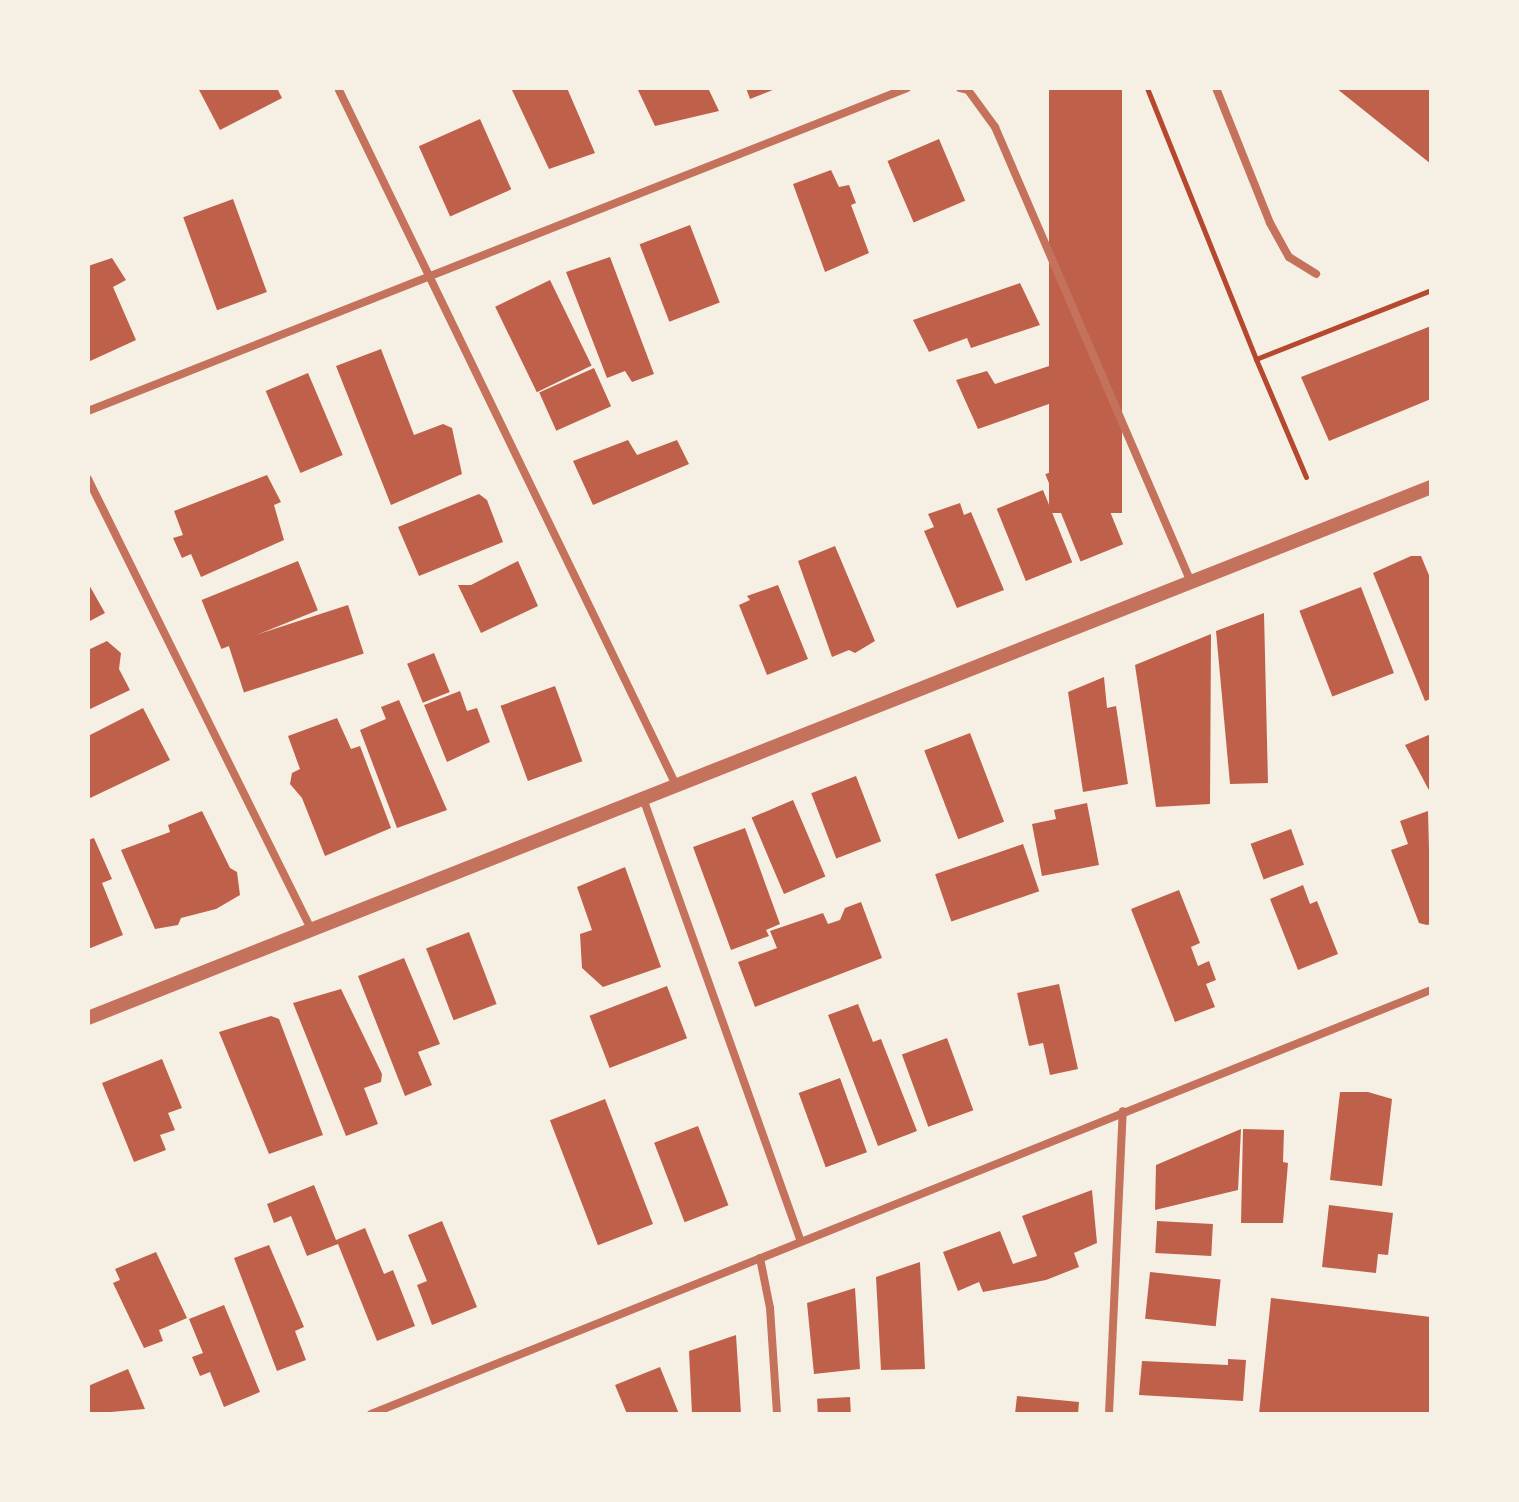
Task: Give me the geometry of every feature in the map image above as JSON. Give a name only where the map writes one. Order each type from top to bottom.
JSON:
[{"type":"street","points":[[338,88],[677,787]]},
{"type":"street","points":[[88,411],[907,88]]},
{"type":"street","points":[[1216,88],[1270,223],[1289,257],[1316,274]]},
{"type":"street","points":[[964,89],[995,127],[1191,583]]},
{"type":"street","points":[[88,479],[311,929]]},
{"type":"street","points":[[88,1018],[644,801],[1431,487]]},
{"type":"street","points":[[644,801],[800,1240]]},
{"type":"street","points":[[371,1414],[1431,990]]},
{"type":"street","points":[[1109,1414],[1123,1111]]},
{"type":"street","points":[[760,1258],[770,1308],[777,1414]]},
{"type":"path","points":[[1147,88],[1306,477]]},
{"type":"path","points":[[1256,359],[1431,290]]},
{"type":"building","points":[[198,88],[277,88],[282,98],[220,130]]},
{"type":"building","points":[[511,88],[567,88],[595,153],[549,169]]},
{"type":"building","points":[[637,88],[708,88],[719,111],[655,126]]},
{"type":"building","points":[[746,88],[778,88],[750,99]]},
{"type":"building","points":[[1049,88],[1122,88],[1122,513],[1049,513]]},
{"type":"building","points":[[1336,88],[1431,88],[1431,164]]},
{"type":"building","points":[[480,119],[511,189],[450,217],[419,146]]},
{"type":"building","points":[[939,139],[965,201],[914,223],[887,161]]},
{"type":"building","points":[[831,170],[839,187],[849,185],[856,203],[851,205],[869,253],[825,272],[793,184]]},
{"type":"building","points":[[233,199],[267,292],[217,310],[183,217]]},
{"type":"building","points":[[690,225],[720,302],[669,322],[640,244]]},
{"type":"building","points":[[610,257],[654,374],[632,382],[625,371],[607,378],[566,272]]},
{"type":"building","points":[[112,258],[126,280],[113,287],[136,340],[88,362],[88,266]]},
{"type":"building","points":[[550,280],[592,365],[537,392],[495,307]]},
{"type":"building","points":[[1020,283],[1040,325],[971,348],[967,338],[929,352],[913,320]]},
{"type":"building","points":[[1431,326],[1431,399],[1329,441],[1301,377]]},
{"type":"building","points":[[381,349],[414,435],[443,424],[452,428],[462,474],[391,505],[336,366]]},
{"type":"building","points":[[1052,365],[1066,398],[978,429],[956,380],[987,371],[995,384]]},
{"type":"building","points":[[594,368],[611,406],[556,431],[539,392]]},
{"type":"building","points":[[308,373],[343,455],[300,473],[266,391]]},
{"type":"building","points":[[628,440],[637,455],[677,440],[689,464],[593,505],[573,461]]},
{"type":"building","points":[[1088,457],[1123,544],[1081,561],[1045,474]]},
{"type":"building","points":[[267,475],[281,502],[274,505],[284,540],[201,577],[191,554],[182,558],[173,538],[183,535],[174,511]]},
{"type":"building","points":[[1043,490],[1072,562],[1026,581],[997,509]]},
{"type":"building","points":[[479,494],[487,500],[503,542],[419,576],[398,527]]},
{"type":"building","points":[[960,503],[964,515],[971,512],[1004,590],[957,608],[924,531],[934,527],[928,514]]},
{"type":"building","points":[[835,546],[875,641],[855,653],[849,650],[832,657],[798,561]]},
{"type":"building","points":[[1411,556],[1421,556],[1431,580],[1431,699],[1425,701],[1373,573]]},
{"type":"building","points":[[298,561],[318,610],[221,649],[202,600]]},
{"type":"building","points":[[518,561],[538,606],[481,633],[458,585],[471,585]]},
{"type":"building","points":[[88,583],[105,613],[88,622]]},
{"type":"building","points":[[778,585],[808,659],[767,675],[739,605],[750,600],[747,596]]},
{"type":"building","points":[[1361,587],[1394,673],[1332,697],[1299,611]]},
{"type":"building","points":[[348,605],[364,654],[244,692],[228,644]]},
{"type":"building","points":[[1264,613],[1268,783],[1230,784],[1216,631]]},
{"type":"building","points":[[1211,634],[1210,804],[1156,807],[1135,665]]},
{"type":"building","points":[[107,641],[121,653],[119,669],[130,690],[88,710],[88,650]]},
{"type":"building","points":[[434,653],[450,692],[423,703],[407,664]]},
{"type":"building","points":[[1104,677],[1107,708],[1116,706],[1128,784],[1083,792],[1068,692]]},
{"type":"building","points":[[555,686],[582,761],[528,781],[500,706]]},
{"type":"building","points":[[460,691],[467,711],[477,708],[490,742],[447,762],[424,705]]},
{"type":"building","points":[[399,700],[447,810],[397,828],[360,730],[386,719],[381,707]]},
{"type":"building","points":[[143,708],[170,760],[88,799],[88,736]]},
{"type":"building","points":[[337,718],[351,749],[360,746],[391,828],[325,856],[302,798],[290,784],[292,773],[300,769],[288,736]]},
{"type":"building","points":[[970,733],[1004,822],[958,839],[924,751]]},
{"type":"building","points":[[1431,734],[1431,794],[1405,745]]},
{"type":"building","points":[[856,776],[881,841],[836,859],[811,793]]},
{"type":"building","points":[[793,800],[825,876],[784,894],[752,818]]},
{"type":"building","points":[[1087,803],[1099,865],[1042,876],[1032,824],[1056,819],[1054,810]]},
{"type":"building","points":[[202,811],[230,868],[237,872],[240,895],[216,909],[181,918],[178,925],[155,929],[121,850],[170,832],[168,825]]},
{"type":"building","points":[[1428,811],[1431,924],[1427,925],[1419,923],[1391,850],[1408,844],[1400,821]]},
{"type":"building","points":[[745,828],[780,924],[766,930],[769,936],[731,950],[693,847]]},
{"type":"building","points":[[1291,829],[1304,865],[1264,879],[1251,844]]},
{"type":"building","points":[[94,838],[112,879],[102,883],[123,935],[88,949],[88,840]]},
{"type":"building","points":[[1023,844],[1039,891],[951,922],[935,874]]},
{"type":"building","points":[[625,867],[661,967],[603,987],[582,968],[580,934],[592,930],[577,887]]},
{"type":"building","points":[[1303,885],[1310,904],[1317,901],[1338,954],[1298,970],[1270,899]]},
{"type":"building","points":[[1179,890],[1200,943],[1191,947],[1198,966],[1209,961],[1216,980],[1206,984],[1215,1007],[1175,1022],[1131,909]]},
{"type":"building","points":[[861,902],[882,958],[755,1007],[738,962],[777,948],[770,931],[823,913],[828,924],[840,920],[845,908]]},
{"type":"building","points":[[469,932],[497,1004],[454,1020],[426,948]]},
{"type":"building","points":[[404,958],[440,1044],[418,1052],[432,1085],[405,1096],[358,976]]},
{"type":"building","points":[[1059,984],[1078,1069],[1050,1075],[1043,1043],[1029,1046],[1017,993]]},
{"type":"building","points":[[667,986],[687,1038],[610,1068],[590,1016]]},
{"type":"building","points":[[341,989],[382,1074],[381,1082],[364,1088],[378,1124],[346,1136],[293,1003]]},
{"type":"building","points":[[858,1004],[873,1042],[881,1039],[917,1131],[878,1146],[828,1015]]},
{"type":"building","points":[[271,1016],[279,1019],[323,1135],[269,1154],[219,1032]]},
{"type":"building","points":[[947,1038],[973,1110],[928,1127],[902,1054]]},
{"type":"building","points":[[162,1059],[182,1108],[168,1113],[175,1130],[160,1135],[166,1150],[134,1162],[102,1083]]},
{"type":"building","points":[[840,1078],[867,1152],[826,1167],[799,1093]]},
{"type":"building","points":[[1340,1092],[1368,1092],[1392,1099],[1382,1186],[1330,1180]]},
{"type":"building","points":[[605,1099],[653,1224],[598,1245],[550,1120]]},
{"type":"building","points":[[698,1126],[728,1205],[685,1222],[654,1143]]},
{"type":"building","points":[[1241,1129],[1238,1190],[1155,1210],[1156,1165]]},
{"type":"building","points":[[1243,1129],[1284,1130],[1283,1162],[1288,1163],[1283,1223],[1241,1223]]},
{"type":"building","points":[[314,1185],[336,1240],[365,1228],[384,1274],[393,1270],[415,1326],[377,1341],[338,1244],[307,1256],[291,1216],[274,1223],[267,1204]]},
{"type":"building","points":[[1092,1190],[1097,1243],[1074,1253],[1079,1267],[1046,1280],[983,1292],[979,1282],[958,1291],[943,1252],[1000,1231],[1013,1264],[1037,1256],[1022,1216]]},
{"type":"building","points":[[1329,1205],[1393,1213],[1388,1255],[1378,1254],[1376,1273],[1322,1267]]},
{"type":"building","points":[[442,1221],[477,1307],[432,1325],[417,1285],[427,1281],[408,1235]]},
{"type":"building","points":[[1157,1221],[1213,1224],[1211,1256],[1155,1253]]},
{"type":"building","points":[[269,1245],[304,1327],[295,1331],[306,1360],[277,1371],[234,1258]]},
{"type":"building","points":[[156,1252],[187,1318],[159,1330],[163,1341],[144,1348],[113,1283],[120,1280],[115,1269]]},
{"type":"building","points":[[920,1262],[925,1369],[881,1370],[876,1277]]},
{"type":"building","points":[[1150,1272],[1221,1279],[1216,1326],[1145,1319]]},
{"type":"building","points":[[855,1288],[860,1369],[814,1374],[807,1303]]},
{"type":"building","points":[[1271,1298],[1431,1317],[1431,1414],[1259,1414]]},
{"type":"building","points":[[224,1305],[260,1392],[224,1407],[210,1372],[200,1376],[192,1357],[203,1353],[189,1319]]},
{"type":"building","points":[[736,1335],[741,1414],[692,1414],[689,1351]]},
{"type":"building","points":[[1228,1359],[1246,1360],[1243,1401],[1139,1395],[1142,1361],[1228,1365]]},
{"type":"building","points":[[660,1367],[679,1414],[627,1414],[615,1385]]},
{"type":"building","points":[[128,1369],[145,1409],[88,1414],[88,1386]]},
{"type":"building","points":[[1017,1396],[1079,1402],[1078,1414],[1015,1414]]},
{"type":"building","points":[[850,1397],[851,1414],[818,1414],[817,1399]]}]
